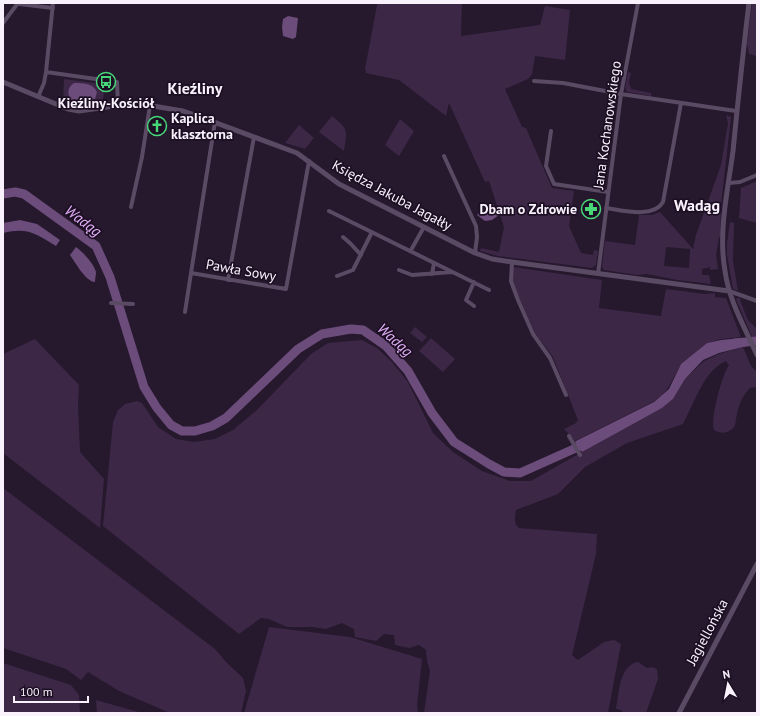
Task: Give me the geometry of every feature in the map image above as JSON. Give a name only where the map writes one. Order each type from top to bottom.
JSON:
[{"type":"street","points":[[3,23],[19,3],[53,8]]},
{"type":"street","points":[[38,97],[44,83],[46,72],[54,3]]},
{"type":"street","name":"Jana Kochanowskiego","points":[[598,274],[621,94],[638,3]]},
{"type":"street","points":[[748,3],[722,242],[725,273],[729,291],[757,355]]},
{"type":"street","points":[[46,72],[117,82],[118,105]]},
{"type":"street","points":[[534,81],[563,83],[621,94],[736,111]]},
{"type":"street","name":"Księdza Jakuba Jagałły","points":[[3,82],[68,109],[79,111],[118,105],[141,104],[182,111],[215,122],[297,153],[339,184],[475,253],[492,259],[729,291]]},
{"type":"street","points":[[606,208],[651,212],[661,206],[681,103]]},
{"type":"street","points":[[131,207],[142,158],[150,105]]},
{"type":"street","name":"Pawła Sowy","points":[[215,122],[191,273],[286,289],[309,161]]},
{"type":"street","points":[[551,131],[546,166],[554,184],[608,192]]},
{"type":"street","points":[[228,280],[254,137]]},
{"type":"street","name":"Księdza Jakuba Jagałły","points":[[444,156],[476,226],[477,237],[475,253]]},
{"type":"street","points":[[729,183],[740,182],[757,175]]},
{"type":"street","points":[[329,210],[490,290]]},
{"type":"street","points":[[411,250],[424,227]]},
{"type":"street","points":[[337,276],[353,270],[372,232]]},
{"type":"street","points":[[343,237],[361,255]]},
{"type":"street","points":[[512,262],[511,281],[518,300],[533,334],[550,358],[566,395]]},
{"type":"street","points":[[432,274],[434,263]]},
{"type":"street","points":[[399,270],[412,275],[452,272]]},
{"type":"street","points":[[185,312],[191,273]]},
{"type":"street","points":[[474,282],[466,300],[474,306]]},
{"type":"street","points":[[729,291],[757,301]]},
{"type":"street","points":[[111,303],[133,304]]},
{"type":"street","points":[[569,436],[580,455]]},
{"type":"street","name":"Jagiellońska","points":[[679,713],[757,564]]},
{"type":"shaded area","points":[[378,3],[462,3],[461,36],[540,25],[545,6],[570,10],[565,60],[535,56],[532,74],[528,79],[505,89],[522,127],[526,128],[552,188],[574,191],[569,226],[581,253],[593,255],[594,250],[598,251],[596,265],[592,268],[498,256],[480,251],[481,248],[499,252],[504,227],[489,181],[485,182],[449,103],[446,116],[399,80],[366,73],[365,69]]},
{"type":"shaded area","points":[[752,3],[757,3],[757,56],[749,54],[747,44]]},
{"type":"shaded area","points":[[288,16],[298,18],[296,37],[293,39],[283,36],[283,19]]},
{"type":"shaded area","points":[[628,72],[631,73],[629,82],[631,89],[651,93],[651,96],[627,92],[625,88]]},
{"type":"shaded area","points":[[64,79],[109,85],[109,90],[104,90],[103,100],[114,101],[79,105],[63,102]]},
{"type":"shaded area","points":[[74,83],[84,83],[93,87],[97,92],[95,99],[82,102],[70,99],[70,86]]},
{"type":"shaded area","points":[[726,115],[731,117],[721,205],[720,237],[716,255],[718,269],[710,270],[710,267],[702,269],[702,275],[709,275],[711,284],[677,280],[647,274],[637,275],[604,270],[602,267],[605,241],[635,245],[639,215],[652,215],[660,212],[693,249],[696,235],[721,165],[728,123]],"holes":[[[666,247],[690,249],[689,268],[664,266]]]},
{"type":"shaded area","points":[[332,116],[346,130],[344,151],[319,132]]},
{"type":"shaded area","points":[[400,119],[414,131],[399,156],[385,145]]},
{"type":"shaded area","points":[[299,125],[314,138],[305,149],[285,143]]},
{"type":"shaded area","points":[[757,181],[757,223],[739,218],[741,188]]},
{"type":"shaded area","points":[[493,204],[499,215],[492,220],[485,221],[477,215],[482,209]]},
{"type":"shaded area","points":[[20,220],[37,224],[60,240],[56,246],[37,235],[25,231],[3,233],[3,223]]},
{"type":"shaded area","points":[[730,222],[734,223],[733,261],[738,291],[733,289],[727,255]]},
{"type":"shaded area","points":[[76,247],[93,265],[96,272],[95,282],[88,279],[84,275],[70,255]]},
{"type":"shaded area","points":[[513,267],[602,280],[599,308],[661,316],[666,289],[705,294],[715,293],[715,297],[726,298],[741,337],[721,339],[707,343],[681,364],[668,388],[653,402],[575,441],[564,429],[576,423],[578,420],[553,357],[535,333],[518,295],[513,281]]},
{"type":"shaded area","points":[[741,298],[740,300],[748,320],[757,329],[757,338],[753,338],[751,334],[737,302],[736,299]]},
{"type":"shaded area","points":[[415,327],[427,337],[422,342],[410,333]]},
{"type":"shaded area","points":[[431,338],[455,359],[443,372],[419,351]]},
{"type":"shaded area","points":[[745,338],[747,346],[719,353],[703,360],[685,379],[673,399],[662,408],[582,452],[575,442],[654,402],[669,389],[681,364],[707,343]]},
{"type":"shaded area","points":[[35,339],[79,385],[78,404],[80,452],[104,479],[100,528],[3,453],[3,354]]},
{"type":"shaded area","points":[[362,340],[377,348],[392,362],[408,382],[433,433],[453,452],[482,471],[510,481],[531,481],[662,408],[673,399],[685,379],[704,361],[719,354],[743,347],[751,366],[757,372],[757,387],[750,388],[746,392],[741,401],[735,426],[730,430],[723,433],[717,432],[714,430],[713,424],[717,397],[729,365],[726,361],[718,365],[700,388],[683,424],[627,443],[585,467],[558,494],[516,510],[515,522],[519,528],[597,534],[596,554],[572,655],[578,660],[604,642],[614,640],[621,644],[608,713],[424,713],[430,671],[426,650],[419,645],[409,648],[395,645],[394,635],[384,634],[376,641],[355,637],[354,629],[342,623],[326,629],[313,627],[287,627],[269,619],[261,618],[239,634],[103,526],[113,422],[118,410],[125,404],[137,401],[142,403],[158,427],[176,439],[194,442],[215,439],[233,430],[257,410],[311,354],[328,343]]},
{"type":"shaded area","points":[[3,488],[215,649],[243,678],[246,691],[241,713],[170,713],[119,691],[88,672],[81,680],[66,669],[3,648]]},
{"type":"shaded area","points":[[269,627],[350,637],[422,659],[417,706],[418,713],[244,713]]},
{"type":"shaded area","points":[[638,662],[647,668],[652,667],[657,669],[658,679],[646,713],[624,713],[621,710],[616,709],[619,688],[623,674],[627,668]]},
{"type":"shaded area","points":[[3,663],[71,685],[79,695],[80,713],[3,713]]},
{"type":"shaded area","points":[[96,700],[142,713],[97,713]]},
{"type":"waterway","name":"Wadąg","points":[[3,194],[15,192],[24,194],[96,246],[110,277],[144,387],[157,408],[171,425],[182,431],[195,431],[212,426],[226,418],[298,349],[322,334],[351,329],[363,330],[386,346],[408,371],[432,413],[454,442],[504,472],[520,473],[585,444]]},
{"type":"waterway","name":"Wadąg","points":[[735,343],[757,341]]},
{"type":"place","name":"Kieźliny-Kościół","points":[[106,82]]},
{"type":"place","name":"Kaplica klasztorna","points":[[157,126]]},
{"type":"place","name":"Dbam o Zdrowie","points":[[591,209]]},
{"type":"district","name":"Kieźliny","points":[[195,88]]},
{"type":"district","name":"Wadąg","points":[[697,205]]}]
